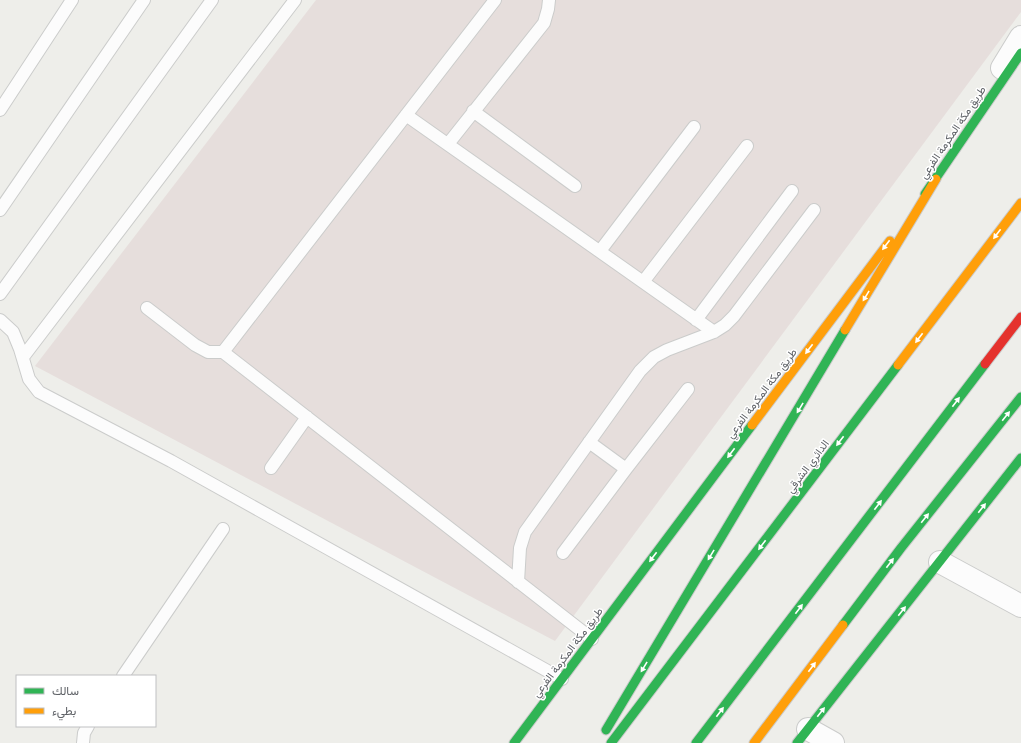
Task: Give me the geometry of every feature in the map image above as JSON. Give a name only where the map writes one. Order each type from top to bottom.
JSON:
[{"type":"main road","name":"طريق مكة المكرمة الفرعي","points":[[514,743],[936,179],[1021,53]]},
{"type":"main road","points":[[602,736],[936,179],[1012,83]]},
{"type":"main road","name":"الدائري الشرقي","points":[[611,743],[1021,203]]},
{"type":"main road","points":[[696,743],[1021,317]]},
{"type":"main road","points":[[754,743],[901,548],[1021,397]]},
{"type":"main road","points":[[802,736],[1021,458]]},
{"type":"street","points":[[936,179],[1021,37]]},
{"type":"street","points":[[940,562],[1021,606]]},
{"type":"street","points":[[802,736],[833,743]]},
{"type":"lane","points":[[0,110],[72,0]]},
{"type":"lane","points":[[0,210],[144,0]]},
{"type":"lane","points":[[0,294],[212,0]]},
{"type":"lane","points":[[23,357],[295,0]]},
{"type":"lane","points":[[223,352],[495,0]]},
{"type":"lane","points":[[448,144],[544,23],[549,0]]},
{"type":"lane","points":[[474,111],[575,186]]},
{"type":"lane","points":[[406,115],[714,332]]},
{"type":"lane","points":[[600,252],[694,127]]},
{"type":"lane","points":[[643,282],[747,146]]},
{"type":"lane","points":[[696,320],[792,191]]},
{"type":"lane","points":[[518,582],[520,548],[525,532],[640,371],[654,357],[667,350],[714,332],[725,326],[814,210]]},
{"type":"lane","points":[[147,308],[195,345],[208,352],[223,352],[592,639]]},
{"type":"lane","points":[[0,320],[13,332],[23,357],[29,379],[39,392],[171,461],[562,679]]},
{"type":"lane","points":[[563,553],[688,389]]},
{"type":"lane","points":[[271,468],[307,417]]},
{"type":"lane","points":[[589,442],[626,469]]},
{"type":"lane","points":[[125,675],[223,529]]},
{"type":"lane","points":[[83,743],[84,732],[87,727]]},
{"type":"shaded area","points":[[316,0],[1021,0],[1021,12],[555,641],[35,366]]},
{"type":"traffic: fast","points":[[925,194],[1021,53]]},
{"type":"traffic: fast","points":[[606,730],[845,330]]},
{"type":"traffic: fast","points":[[696,743],[985,364]]},
{"type":"traffic: fast","points":[[611,743],[898,365]]},
{"type":"traffic: fast","points":[[843,625],[901,548],[1021,397]]},
{"type":"traffic: fast","points":[[514,743],[752,425]]},
{"type":"traffic: fast","points":[[797,743],[1021,458]]},
{"type":"traffic: slow","points":[[845,330],[936,179]]},
{"type":"traffic: slow","points":[[898,365],[1021,203]]},
{"type":"traffic: slow","points":[[752,425],[890,241]]},
{"type":"traffic: slow","points":[[754,743],[843,625]]},
{"type":"traffic: jam","points":[[985,364],[1021,317]]}]
